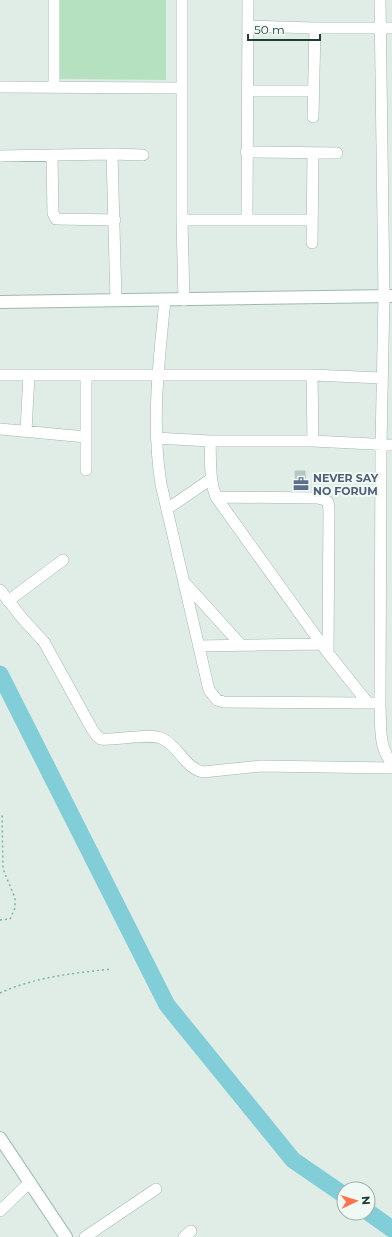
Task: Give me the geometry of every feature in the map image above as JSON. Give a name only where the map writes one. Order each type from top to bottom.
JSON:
[{"type":"street","points":[[54,0],[54,87]]},
{"type":"street","points":[[182,0],[181,88],[184,300]]},
{"type":"street","points":[[246,219],[248,0]]},
{"type":"street","points":[[380,0],[386,28],[388,296],[382,378],[387,445],[380,704],[381,738],[386,754],[392,763]]},
{"type":"street","points":[[248,26],[386,28]]},
{"type":"street","points":[[313,117],[315,28]]},
{"type":"street","points":[[0,87],[181,88]]},
{"type":"street","points":[[247,91],[314,91]]},
{"type":"street","points":[[246,152],[337,153]]},
{"type":"street","points":[[312,243],[313,153]]},
{"type":"street","points":[[112,154],[116,300]]},
{"type":"street","points":[[0,156],[143,154]]},
{"type":"street","points":[[52,156],[53,213],[56,220],[115,220]]},
{"type":"street","points":[[182,220],[312,220]]},
{"type":"street","points":[[0,302],[388,296]]},
{"type":"street","points":[[165,300],[157,376],[156,438],[160,478],[209,690],[217,700],[224,702],[380,704]]},
{"type":"street","points":[[0,375],[312,375],[382,378]]},
{"type":"street","points":[[26,431],[29,375]]},
{"type":"street","points":[[86,375],[86,470]]},
{"type":"street","points":[[312,375],[312,441]]},
{"type":"street","points":[[0,429],[86,437]]},
{"type":"street","points":[[156,438],[210,441],[312,441],[387,445]]},
{"type":"street","points":[[210,441],[211,479],[212,488],[216,497],[324,648],[368,703]]},
{"type":"street","points":[[167,510],[211,479]]},
{"type":"street","points":[[216,497],[318,498],[328,502],[329,510],[324,648]]},
{"type":"street","points":[[8,601],[63,560]]},
{"type":"street","points":[[184,581],[241,645]]},
{"type":"street","points":[[0,590],[22,618],[44,642],[92,729],[100,739],[157,737],[168,742],[196,771],[203,772],[262,766],[392,768]]},
{"type":"street","points":[[199,646],[241,645],[324,648]]},
{"type":"street","points":[[0,1138],[66,1237]]},
{"type":"street","points":[[0,1211],[30,1182]]},
{"type":"street","points":[[85,1237],[156,1189]]},
{"type":"path","points":[[0,920],[10,919],[15,908],[14,898],[3,869],[2,813]]},
{"type":"path","points":[[0,993],[16,986],[64,974],[112,969]]},
{"type":"green space","points":[[57,0],[166,0],[166,80],[58,79]]},
{"type":"building","points":[[295,471],[305,471],[306,491],[296,491]]},
{"type":"waterway","points":[[0,674],[167,1005],[293,1160],[336,1190]]},
{"type":"waterway","points":[[376,1218],[392,1229]]},
{"type":"place","name":"NEVER SAY NO FORUM","points":[[301,484]]}]
